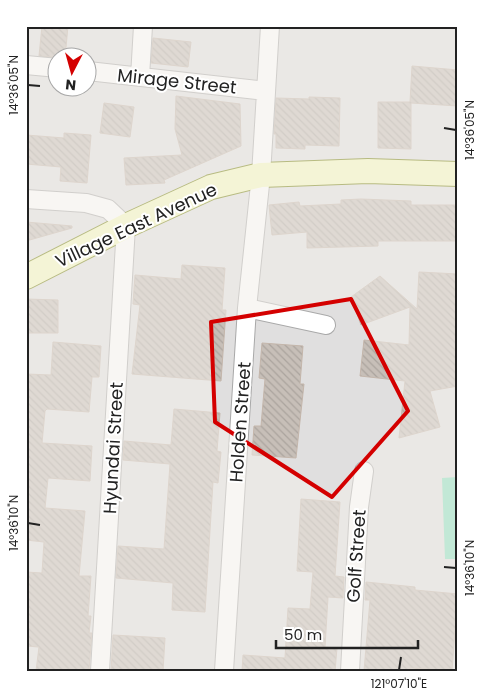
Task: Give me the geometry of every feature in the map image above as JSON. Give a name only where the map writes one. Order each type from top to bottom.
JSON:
[{"type":"street","points":[[140,77],[143,26]]},
{"type":"street","name":"Holden Street","points":[[224,671],[247,308],[261,175],[270,26]]},
{"type":"street","points":[[26,65],[48,67]]},
{"type":"street","name":"Mirage Street","points":[[98,72],[266,91]]},
{"type":"street","name":"Village East Avenue","points":[[26,277],[126,226],[211,187],[261,175],[368,171],[458,174]]},
{"type":"street","points":[[26,199],[86,203],[101,207],[108,209],[126,226]]},
{"type":"street","name":"Hyundai Street","points":[[100,671],[126,226]]},
{"type":"street","points":[[247,308],[326,324]]},
{"type":"street","name":"Golf Street","points":[[350,671],[359,507],[364,471]]},
{"type":"highlighted area","points":[[351,299],[408,411],[332,497],[215,422],[211,322]]},
{"type":"shaded area","points":[[26,26],[458,26],[458,671],[26,671]]},
{"type":"green space","points":[[458,477],[458,559],[445,559],[442,478]]},
{"type":"building","points":[[42,26],[68,26],[66,48],[48,48],[48,57],[39,56]]},
{"type":"building","points":[[153,38],[191,42],[188,67],[151,63]]},
{"type":"building","points":[[412,66],[458,70],[458,106],[411,103],[411,149],[378,148],[378,102],[410,102]]},
{"type":"building","points":[[176,96],[240,104],[241,146],[164,180],[165,183],[126,185],[124,158],[182,155],[175,129]]},
{"type":"building","points":[[309,97],[340,98],[339,146],[305,145],[305,149],[276,148],[276,134],[274,134],[276,98],[309,99]]},
{"type":"building","points":[[104,103],[134,107],[130,137],[100,133]]},
{"type":"building","points":[[64,133],[91,135],[87,183],[60,181],[61,167],[26,164],[26,135],[64,138]]},
{"type":"building","points":[[341,200],[411,201],[411,205],[458,205],[458,241],[378,241],[378,246],[307,248],[307,232],[272,235],[269,205],[299,202],[300,206],[341,204]]},
{"type":"building","points":[[26,222],[72,226],[72,228],[26,241]]},
{"type":"building","points":[[182,265],[225,268],[222,310],[226,310],[221,381],[132,374],[140,305],[133,304],[135,275],[181,279]]},
{"type":"building","points":[[419,272],[458,274],[458,386],[430,391],[440,427],[399,438],[405,381],[360,376],[364,340],[409,345],[410,307],[361,325],[351,297],[380,276],[417,309]]},
{"type":"building","points":[[26,299],[58,300],[58,333],[26,333]]},
{"type":"building","points":[[53,342],[101,346],[99,377],[92,377],[89,412],[47,409],[45,411],[42,443],[92,446],[90,481],[48,478],[45,508],[85,511],[79,576],[91,576],[88,616],[91,616],[89,633],[92,633],[89,671],[36,671],[39,647],[26,646],[26,572],[42,573],[44,542],[26,540],[26,374],[51,375]]},
{"type":"building","points":[[262,343],[303,346],[300,384],[304,384],[296,458],[252,455],[254,426],[261,426],[265,379],[259,378]]},
{"type":"building","points":[[174,409],[220,413],[217,451],[221,452],[218,483],[213,482],[205,612],[172,610],[173,583],[116,578],[118,546],[164,549],[170,464],[123,460],[124,441],[171,445]]},
{"type":"building","points":[[301,499],[340,502],[335,576],[344,577],[343,598],[328,597],[325,647],[337,648],[335,671],[242,671],[243,655],[285,658],[288,608],[310,609],[313,572],[297,571]]},
{"type":"building","points":[[366,582],[415,587],[415,590],[458,594],[458,631],[455,631],[452,671],[410,668],[410,671],[364,671],[370,600],[365,600]]},
{"type":"building","points":[[113,635],[165,638],[163,671],[111,671]]}]
